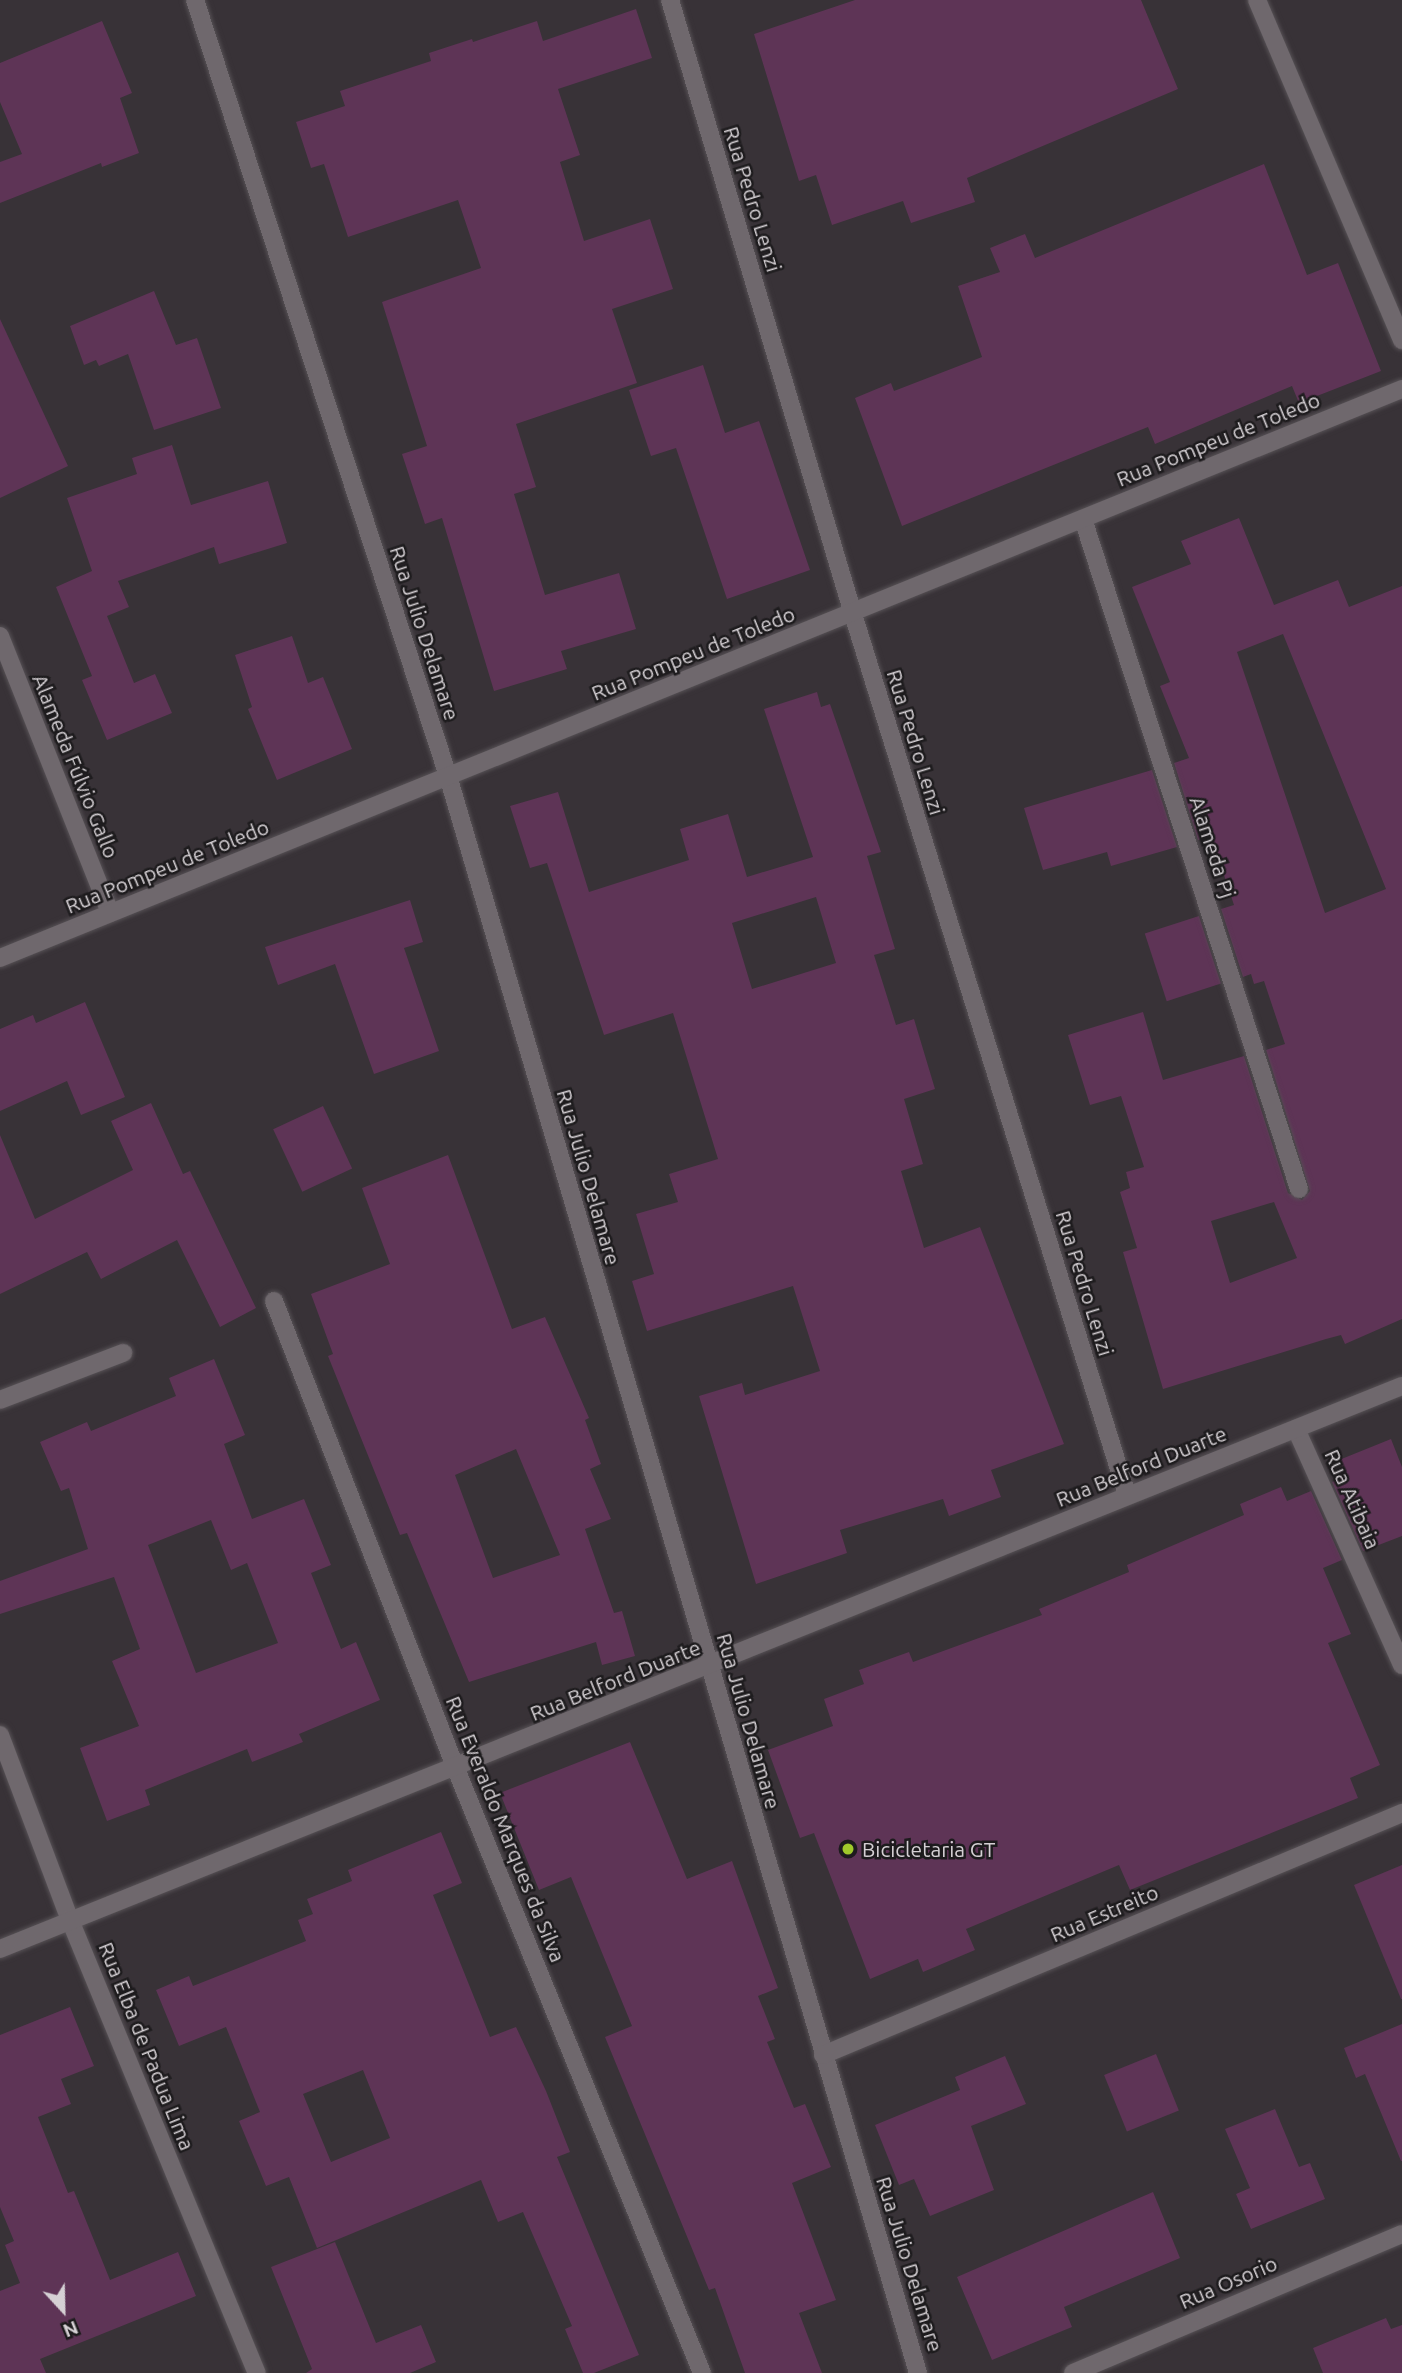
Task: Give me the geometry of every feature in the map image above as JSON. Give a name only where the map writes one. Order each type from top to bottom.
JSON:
[{"type":"street","name":"Rua Julio Delamare","points":[[195,0],[448,776],[918,2373]]},
{"type":"street","name":"Rua Pedro Lenzi","points":[[670,0],[853,614],[1127,1495]]},
{"type":"street","points":[[1257,0],[1402,340]]},
{"type":"street","name":"Rua Pompeu de Toledo","points":[[0,958],[1402,389]]},
{"type":"street","name":"Alameda Pj","points":[[1083,519],[1299,1189]]},
{"type":"street","name":"Alameda Fúlvio Gallo","points":[[0,636],[110,913]]},
{"type":"street","name":"Rua Everaldo Marques da Silva","points":[[274,1301],[456,1769],[702,2373]]},
{"type":"street","points":[[0,1400],[123,1353]]},
{"type":"street","name":"Rua Belford Duarte","points":[[0,1949],[456,1769],[1127,1495],[1402,1386]]},
{"type":"street","name":"Rua Atibaia","points":[[1296,1429],[1402,1665]]},
{"type":"street","name":"Rua Elba de Padua Lima","points":[[0,1735],[71,1920],[257,2373]]},
{"type":"street","name":"Rua Estreito","points":[[823,2055],[1402,1814]]},
{"type":"street","name":"Rua Osorio","points":[[1073,2373],[1402,2234]]},
{"type":"building","points":[[855,0],[1141,0],[1178,89],[967,178],[975,202],[911,223],[903,201],[832,225],[816,175],[799,181],[754,34]]},
{"type":"building","points":[[636,9],[652,58],[558,89],[580,155],[560,162],[584,241],[650,219],[673,289],[612,309],[637,383],[516,424],[536,487],[514,494],[545,595],[619,573],[636,629],[561,651],[567,669],[494,691],[442,518],[425,524],[402,454],[427,446],[382,302],[481,268],[458,200],[348,237],[324,164],[311,168],[296,122],[345,106],[340,91],[431,61],[429,53],[537,21],[543,41]]},
{"type":"building","points":[[102,21],[132,93],[120,98],[139,153],[102,167],[101,163],[0,203],[0,162],[22,154],[0,102],[0,63]]},
{"type":"building","points":[[1264,164],[1307,275],[1338,263],[1381,371],[1299,403],[1292,386],[1155,444],[1148,427],[902,526],[855,398],[891,383],[894,391],[982,357],[958,286],[1000,272],[990,248],[1025,234],[1035,258]]},
{"type":"building","points":[[154,291],[176,345],[197,338],[221,408],[154,430],[128,354],[99,366],[96,360],[84,365],[70,326]]},
{"type":"building","points":[[0,319],[68,466],[0,498]]},
{"type":"building","points":[[703,365],[725,433],[759,421],[810,570],[727,599],[676,448],[651,456],[629,390]]},
{"type":"building","points":[[172,445],[191,505],[268,481],[287,543],[219,564],[214,547],[118,581],[129,607],[107,616],[134,683],[155,674],[172,713],[107,740],[82,680],[92,676],[56,587],[92,571],[67,498],[137,474],[132,458]]},
{"type":"building","points":[[1239,518],[1274,605],[1338,580],[1349,607],[1402,586],[1402,1319],[1345,1344],[1341,1335],[1163,1389],[1123,1252],[1137,1248],[1120,1192],[1130,1188],[1126,1172],[1144,1167],[1121,1096],[1090,1105],[1068,1035],[1143,1012],[1163,1080],[1244,1056],[1288,1193],[1302,1200],[1310,1191],[1266,1050],[1285,1044],[1264,981],[1254,984],[1251,974],[1243,977],[1221,909],[1234,905],[1211,836],[1198,840],[1174,763],[1189,758],[1160,686],[1170,682],[1132,587],[1191,564],[1181,541]],"holes":[[[1283,634],[1386,889],[1325,913],[1237,652]],[[1274,1202],[1297,1258],[1230,1283],[1211,1221]]]},
{"type":"building","points":[[292,636],[308,683],[323,677],[352,749],[277,780],[248,709],[252,707],[235,655]]},
{"type":"building","points":[[817,692],[821,707],[830,704],[881,852],[867,856],[895,949],[874,955],[896,1025],[914,1019],[935,1089],[904,1099],[923,1164],[901,1171],[924,1248],[980,1227],[1064,1444],[991,1470],[1001,1497],[949,1516],[943,1499],[840,1530],[847,1553],[756,1584],[699,1396],[742,1383],[745,1395],[820,1371],[793,1286],[647,1331],[632,1281],[654,1274],[636,1214],[678,1202],[669,1174],[718,1159],[673,1013],[604,1035],[547,863],[530,868],[510,806],[558,792],[589,892],[689,860],[680,829],[728,814],[747,877],[813,857],[764,709]],"holes":[[[816,897],[836,963],[752,989],[732,923]]]},
{"type":"building","points":[[1152,770],[1177,847],[1111,866],[1107,852],[1043,870],[1024,808]]},
{"type":"building","points":[[410,900],[423,942],[404,948],[439,1051],[374,1074],[335,964],[278,985],[265,947]]},
{"type":"building","points":[[1199,916],[1221,984],[1167,1001],[1145,934]]},
{"type":"building","points":[[85,1002],[125,1097],[81,1115],[67,1081],[0,1111],[0,1029],[33,1015],[36,1023]]},
{"type":"building","points":[[151,1103],[183,1174],[190,1171],[256,1308],[220,1327],[177,1240],[101,1279],[87,1252],[0,1294],[0,1135],[35,1219],[133,1170],[111,1121]]},
{"type":"building","points":[[323,1106],[352,1169],[302,1192],[273,1129]]},
{"type":"building","points":[[448,1155],[512,1329],[545,1317],[589,1418],[585,1420],[601,1464],[590,1469],[611,1519],[585,1529],[614,1613],[622,1611],[635,1656],[602,1665],[596,1642],[469,1682],[407,1533],[400,1535],[328,1356],[333,1354],[311,1294],[390,1264],[362,1188]],"holes":[[[516,1449],[560,1555],[493,1578],[455,1475]]]},
{"type":"building","points":[[214,1359],[245,1435],[224,1444],[252,1519],[304,1499],[331,1565],[311,1573],[341,1649],[356,1642],[380,1700],[299,1734],[303,1742],[252,1762],[247,1749],[145,1790],[150,1805],[107,1821],[80,1748],[139,1726],[112,1661],[140,1649],[114,1577],[0,1614],[0,1581],[88,1549],[69,1488],[61,1491],[40,1442],[87,1422],[91,1431],[176,1396],[169,1378]],"holes":[[[211,1520],[231,1570],[247,1563],[278,1643],[196,1673],[148,1545]]]},
{"type":"building","points":[[1391,1439],[1402,1467],[1402,1536],[1363,1551],[1332,1482],[1346,1477],[1339,1460]]},
{"type":"building","points":[[1281,1487],[1287,1501],[1311,1491],[1342,1560],[1323,1568],[1351,1634],[1328,1643],[1380,1765],[1350,1778],[1358,1798],[1130,1890],[1119,1865],[966,1929],[975,1950],[923,1972],[918,1959],[870,1979],[814,1833],[800,1838],[768,1750],[833,1726],[824,1699],[864,1684],[859,1670],[909,1652],[913,1662],[1042,1615],[1039,1609],[1129,1572],[1127,1565],[1244,1515],[1240,1504]]},
{"type":"building","points":[[630,1742],[687,1879],[732,1861],[778,1988],[758,1996],[775,2039],[767,2042],[794,2108],[805,2104],[831,2167],[792,2183],[836,2300],[799,2313],[822,2373],[745,2373],[715,2288],[709,2290],[605,2037],[632,2026],[571,1877],[539,1890],[500,1793]]},
{"type":"building","points":[[441,1832],[462,1883],[433,1895],[490,2037],[516,2027],[546,2091],[570,2152],[557,2157],[639,2355],[594,2373],[583,2373],[565,2329],[572,2326],[523,2212],[498,2222],[481,2180],[317,2248],[289,2177],[266,2186],[239,2121],[260,2112],[226,2027],[179,2046],[156,1990],[189,1976],[193,1986],[306,1941],[298,1920],[313,1914],[307,1899],[352,1881],[348,1870]],"holes":[[[363,2070],[390,2138],[331,2162],[303,2094]]]},
{"type":"building","points":[[1402,1865],[1402,1999],[1401,1999],[1354,1885]]},
{"type":"building","points":[[70,2007],[94,2066],[61,2079],[71,2104],[38,2117],[68,2193],[74,2191],[110,2280],[178,2252],[196,2296],[40,2359],[46,2373],[0,2373],[0,2291],[20,2283],[5,2245],[14,2241],[0,2207],[0,2035]]},
{"type":"building","points":[[1402,2024],[1401,2161],[1365,2074],[1356,2078],[1344,2048]]},
{"type":"building","points":[[1156,2054],[1179,2111],[1127,2132],[1104,2075]]},
{"type":"building","points":[[1005,2056],[1026,2104],[971,2126],[994,2190],[930,2216],[914,2179],[899,2185],[875,2125],[960,2090],[955,2077]]},
{"type":"building","points":[[1275,2109],[1299,2167],[1310,2163],[1325,2199],[1251,2229],[1236,2194],[1250,2188],[1225,2129]]},
{"type":"building","points":[[1153,2192],[1180,2258],[1064,2307],[1072,2327],[992,2360],[957,2277]]},
{"type":"building","points":[[335,2242],[376,2343],[421,2325],[436,2362],[410,2373],[306,2373],[312,2369],[271,2267]]},
{"type":"building","points":[[1386,2318],[1391,2329],[1402,2325],[1402,2373],[1323,2373],[1313,2348]]},
{"type":"place","name":"Bicicletaria GT","points":[[848,1849]]}]
